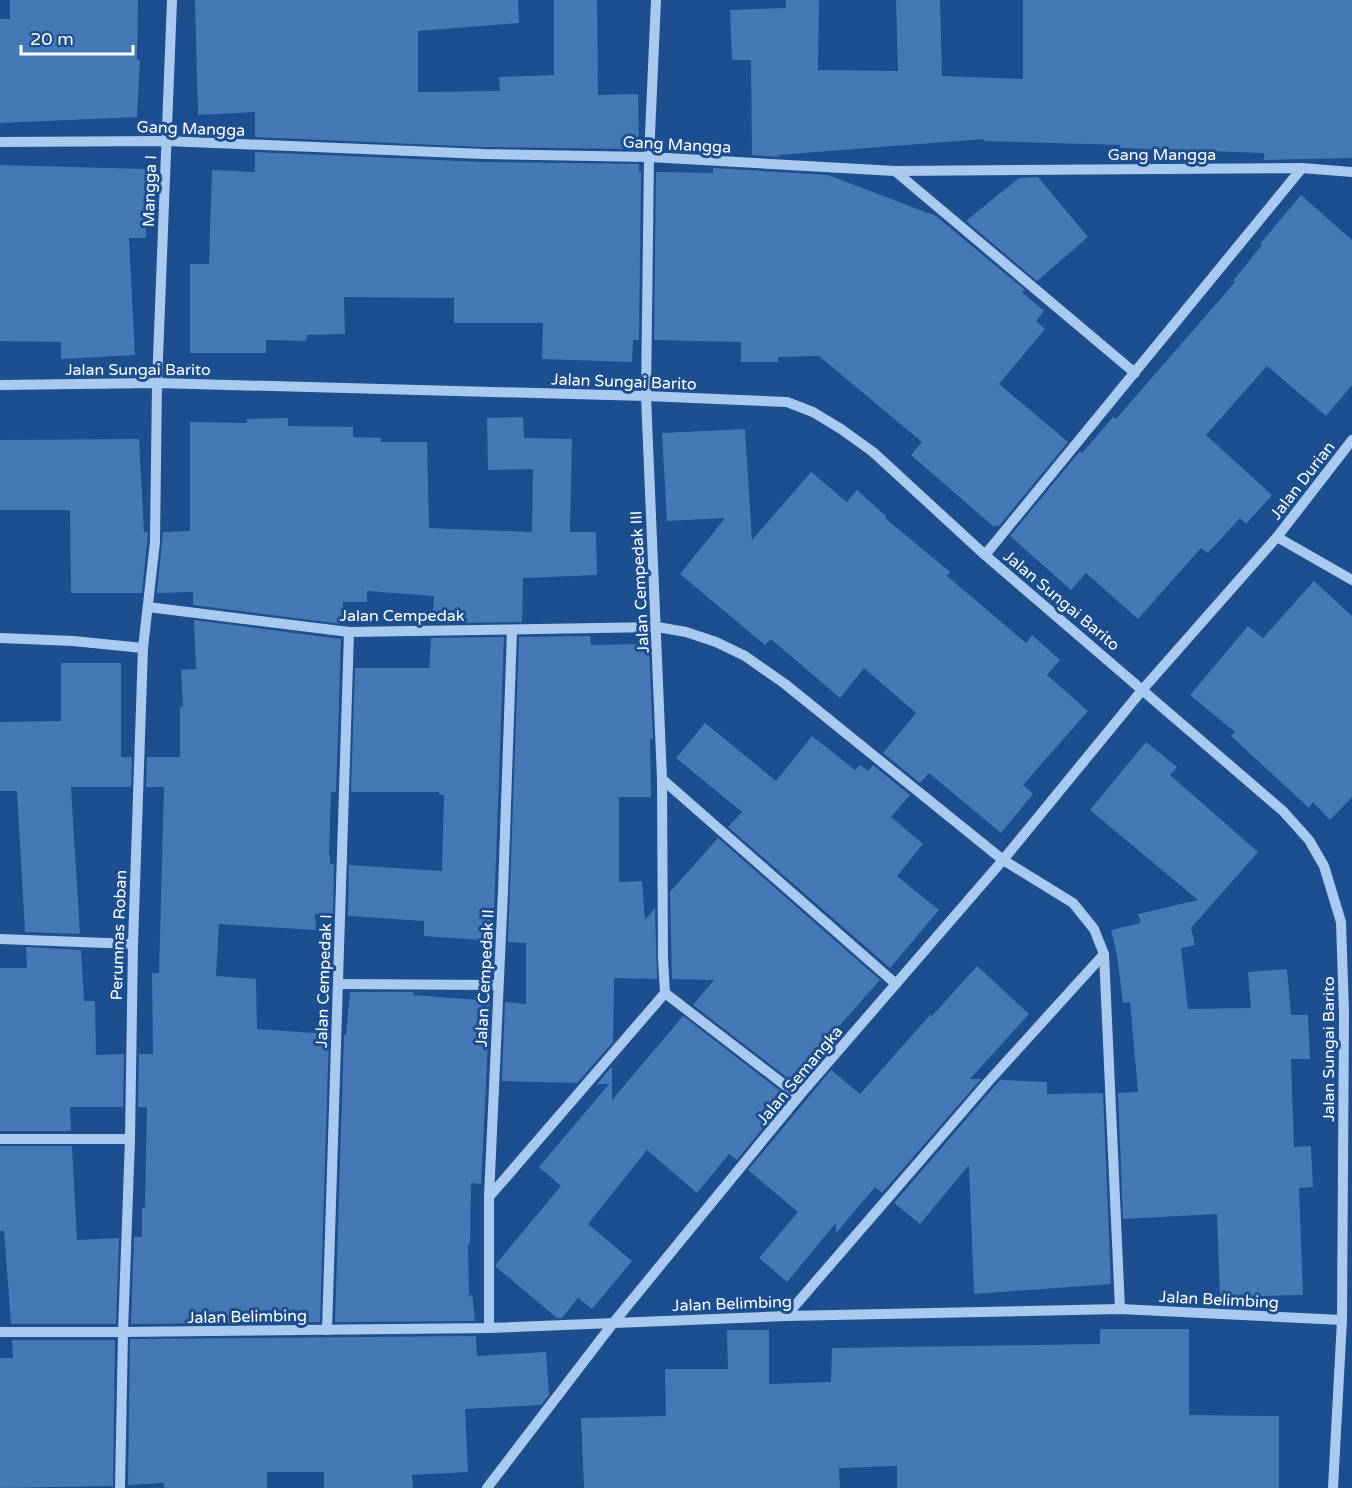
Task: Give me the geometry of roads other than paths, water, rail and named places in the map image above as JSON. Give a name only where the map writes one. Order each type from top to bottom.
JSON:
[{"type":"street","name":"Mangga I","points":[[157,383],[172,0]]},
{"type":"street","name":"Jalan Cempedak III","points":[[656,0],[650,157],[646,396],[662,779],[665,993]]},
{"type":"street","name":"Gang Mangga","points":[[0,142],[166,141],[484,154],[650,157],[895,171],[1302,168],[1352,172]]},
{"type":"street","points":[[985,555],[1302,168]]},
{"type":"street","points":[[895,171],[1135,373]]},
{"type":"street","name":"Jalan Sungai Barito","points":[[0,385],[157,383],[787,402],[813,412],[842,429],[873,452],[985,555],[1283,811],[1309,840],[1324,866],[1341,922],[1348,1013],[1342,1320],[1333,1488]]},
{"type":"street","name":"Perumnas Roban","points":[[120,1488],[133,944],[143,648],[155,542],[157,383]]},
{"type":"street","name":"Jalan Durian","points":[[1277,537],[1352,440]]},
{"type":"street","points":[[1143,689],[1277,537],[1352,580]]},
{"type":"street","name":"Jalan Cempedak","points":[[148,608],[349,632],[657,627],[686,632],[746,656],[795,692],[1003,860],[1073,903],[1094,929],[1104,954]]},
{"type":"street","name":"Jalan Cempedak II","points":[[489,1328],[489,1197],[512,630]]},
{"type":"street","name":"Jalan Cempedak I","points":[[327,1330],[349,632]]},
{"type":"street","points":[[0,638],[73,641],[143,648]]},
{"type":"street","name":"Jalan Semangka","points":[[487,1488],[614,1322],[799,1096],[1003,860],[1143,689]]},
{"type":"street","points":[[662,779],[896,984]]},
{"type":"street","points":[[0,939],[133,944]]},
{"type":"street","points":[[1104,954],[1120,1309]]},
{"type":"street","points":[[786,1316],[988,1082],[1104,954]]},
{"type":"street","points":[[338,984],[498,985]]},
{"type":"street","points":[[489,1197],[665,993],[799,1096]]},
{"type":"street","points":[[0,1139],[130,1139]]},
{"type":"street","name":"Jalan Belimbing","points":[[0,1332],[489,1328],[786,1316],[1120,1309],[1342,1320]]}]
